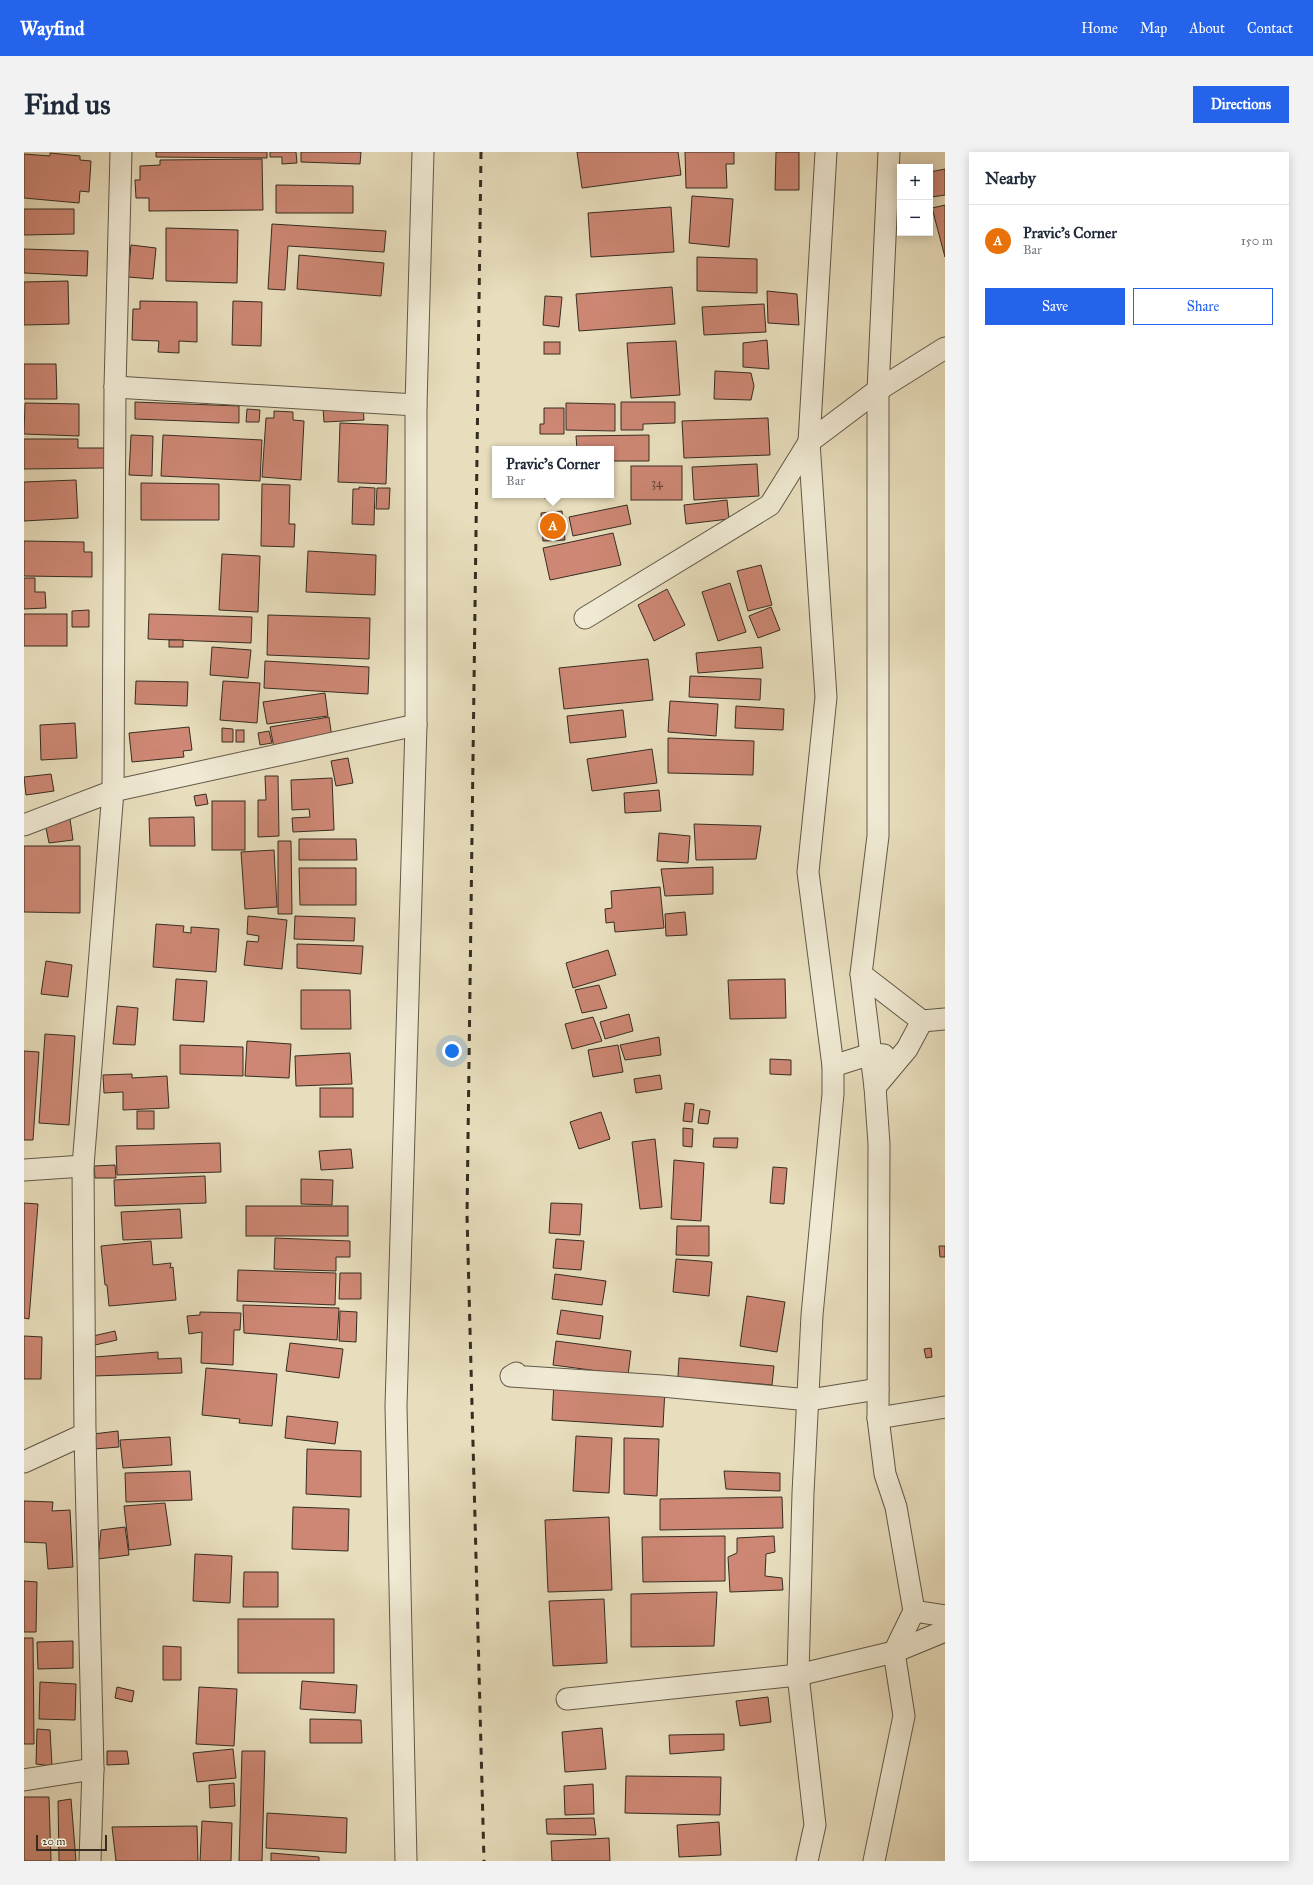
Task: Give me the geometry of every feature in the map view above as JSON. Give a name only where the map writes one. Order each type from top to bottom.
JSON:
[{"type":"street","points":[[90,1861],[93,1769],[85,1434],[83,1166],[113,791],[116,387],[121,152]]},
{"type":"street","points":[[406,1861],[396,1406],[416,725],[416,405],[423,152]]},
{"type":"street","points":[[807,1861],[815,1825],[798,1675],[803,1493],[809,1400],[812,1315],[833,1094],[833,1066],[808,872],[826,697],[809,442],[826,152]]},
{"type":"street","points":[[874,1861],[904,1716],[894,1652],[914,1611],[896,1507],[885,1474],[878,1418],[879,1144],[875,1087],[861,974],[878,836],[878,390],[889,152]]},
{"type":"street","points":[[585,618],[770,505],[809,442],[878,390],[945,348]]},
{"type":"street","points":[[116,387],[416,405]]},
{"type":"street","points":[[24,825],[113,791],[416,725]]},
{"type":"street","points":[[861,974],[922,1021],[945,1019]]},
{"type":"street","points":[[875,1087],[907,1049],[922,1021]]},
{"type":"street","points":[[833,1066],[871,1054],[884,1055],[907,1049]]},
{"type":"street","points":[[24,1170],[83,1166]]},
{"type":"street","points":[[516,1373],[511,1376],[662,1386],[809,1400],[878,1389]]},
{"type":"street","points":[[878,1418],[945,1407]]},
{"type":"street","points":[[24,1462],[85,1434]]},
{"type":"street","points":[[914,1611],[945,1616]]},
{"type":"street","points":[[567,1699],[798,1675],[894,1652],[945,1631]]},
{"type":"street","points":[[24,1780],[93,1769]]},
{"type":"building","points":[[156,152],[267,152],[267,158],[156,157]]},
{"type":"building","points":[[270,152],[296,152],[297,163],[282,164],[282,157],[270,157]]},
{"type":"building","points":[[301,152],[361,152],[360,164],[301,162]]},
{"type":"building","points":[[577,152],[678,152],[681,175],[582,188]]},
{"type":"building","points":[[685,152],[734,152],[734,164],[726,164],[727,188],[686,188]]},
{"type":"building","points":[[776,152],[799,152],[799,190],[775,190]]},
{"type":"building","points":[[50,153],[80,156],[80,160],[91,161],[89,192],[80,191],[79,203],[24,198],[24,154],[50,156]]},
{"type":"building","points":[[262,159],[263,210],[149,211],[149,198],[136,198],[135,180],[140,180],[140,166],[160,165],[160,160]]},
{"type":"building","points":[[945,169],[945,195],[933,197],[933,171]]},
{"type":"building","points":[[276,185],[353,186],[353,213],[276,213]]},
{"type":"building","points":[[692,196],[733,199],[729,247],[689,243]]},
{"type":"building","points":[[945,205],[945,257],[933,212],[933,208]]},
{"type":"building","points":[[671,207],[674,252],[591,257],[588,213]]},
{"type":"building","points":[[24,209],[74,209],[74,234],[24,235]]},
{"type":"building","points":[[272,224],[386,231],[384,252],[288,246],[285,290],[268,289]]},
{"type":"building","points":[[166,228],[238,230],[237,283],[166,281]]},
{"type":"building","points":[[131,245],[156,248],[153,279],[128,277]]},
{"type":"building","points":[[24,249],[88,251],[87,276],[24,273]]},
{"type":"building","points":[[299,255],[384,263],[381,296],[297,289]]},
{"type":"building","points":[[697,257],[757,259],[757,293],[697,291]]},
{"type":"building","points":[[68,281],[69,324],[24,325],[24,282]]},
{"type":"building","points":[[672,287],[675,324],[579,331],[576,294]]},
{"type":"building","points":[[767,291],[797,294],[799,325],[768,323]]},
{"type":"building","points":[[545,296],[562,297],[559,327],[543,325]]},
{"type":"building","points":[[140,301],[197,302],[197,342],[179,341],[179,353],[158,352],[159,341],[132,340],[133,309],[140,309]]},
{"type":"building","points":[[233,301],[262,302],[261,346],[232,345]]},
{"type":"building","points":[[764,304],[766,332],[704,335],[702,307]]},
{"type":"building","points":[[767,340],[769,369],[743,367],[743,343]]},
{"type":"building","points":[[676,341],[680,395],[631,398],[627,343]]},
{"type":"building","points":[[544,342],[560,342],[560,354],[544,354]]},
{"type":"building","points":[[24,364],[56,364],[57,399],[24,399]]},
{"type":"building","points":[[715,371],[751,373],[754,386],[751,400],[714,399]]},
{"type":"building","points":[[135,402],[239,406],[239,423],[135,419]]},
{"type":"building","points":[[621,402],[675,402],[675,423],[643,424],[643,430],[621,430]]},
{"type":"building","points":[[25,403],[79,404],[79,436],[24,434]]},
{"type":"building","points":[[566,403],[615,404],[615,431],[566,430]]},
{"type":"building","points":[[363,406],[364,420],[324,422],[323,408]]},
{"type":"building","points":[[544,408],[564,408],[564,434],[540,434],[540,424],[544,424]]},
{"type":"building","points":[[247,409],[260,410],[259,422],[246,422]]},
{"type":"building","points":[[274,411],[293,412],[293,420],[304,421],[301,480],[262,477],[266,418],[274,418]]},
{"type":"building","points":[[768,418],[770,455],[684,458],[682,421]]},
{"type":"building","points":[[340,423],[388,425],[386,484],[338,482]]},
{"type":"building","points":[[131,435],[153,436],[152,476],[129,475]]},
{"type":"building","points":[[163,435],[262,440],[260,481],[161,476]]},
{"type":"building","points":[[649,435],[649,461],[614,461],[614,446],[577,446],[576,436]]},
{"type":"building","points":[[24,439],[78,439],[78,448],[105,448],[105,468],[24,469]]},
{"type":"building","points":[[757,464],[759,496],[694,500],[692,467]]},
{"type":"building","points":[[631,466],[682,466],[682,500],[631,500]]},
{"type":"building","points":[[76,480],[78,518],[24,521],[24,482]]},
{"type":"building","points":[[141,483],[219,484],[219,520],[141,520]]},
{"type":"building","points":[[262,484],[290,485],[289,524],[295,524],[294,547],[261,546]]},
{"type":"building","points":[[359,487],[375,488],[374,525],[352,524],[353,489],[359,489]]},
{"type":"building","points":[[377,488],[390,488],[389,509],[376,509]]},
{"type":"building","points":[[727,500],[729,519],[686,524],[684,505]]},
{"type":"building","points":[[627,505],[631,524],[573,536],[569,517]]},
{"type":"building","points":[[562,511],[565,540],[543,541],[541,513]]},
{"type":"building","points":[[613,533],[621,565],[550,580],[543,548]]},
{"type":"building","points":[[24,541],[84,542],[84,552],[92,552],[92,577],[24,576]]},
{"type":"building","points":[[308,551],[376,555],[375,595],[306,592]]},
{"type":"building","points":[[222,554],[260,556],[258,612],[219,610]]},
{"type":"building","points":[[761,565],[772,605],[748,611],[737,571]]},
{"type":"building","points":[[24,578],[35,578],[35,592],[45,592],[46,608],[24,609]]},
{"type":"building","points":[[730,583],[746,632],[718,641],[702,592]]},
{"type":"building","points":[[667,589],[685,625],[654,641],[638,605]]},
{"type":"building","points":[[771,607],[780,630],[758,638],[749,616]]},
{"type":"building","points":[[89,610],[89,627],[72,627],[72,611]]},
{"type":"building","points":[[24,614],[67,614],[67,646],[24,646]]},
{"type":"building","points":[[149,614],[252,617],[251,643],[148,639]]},
{"type":"building","points":[[268,615],[370,618],[369,659],[267,655]]},
{"type":"building","points":[[169,640],[183,640],[183,647],[169,647]]},
{"type":"building","points":[[212,647],[251,650],[248,678],[210,675]]},
{"type":"building","points":[[761,647],[763,668],[698,673],[696,653]]},
{"type":"building","points":[[648,659],[653,700],[564,709],[559,668]]},
{"type":"building","points":[[265,661],[369,667],[368,694],[264,688]]},
{"type":"building","points":[[690,676],[761,679],[760,700],[689,697]]},
{"type":"building","points":[[136,681],[188,682],[187,706],[135,704]]},
{"type":"building","points":[[223,681],[260,683],[257,723],[220,720]]},
{"type":"building","points":[[325,693],[328,716],[267,724],[263,702]]},
{"type":"building","points":[[670,701],[718,704],[716,736],[668,732]]},
{"type":"building","points":[[736,706],[784,709],[783,730],[735,728]]},
{"type":"building","points":[[623,710],[626,737],[570,743],[567,716]]},
{"type":"building","points":[[329,717],[332,738],[274,748],[270,727]]},
{"type":"building","points":[[75,723],[77,758],[41,760],[40,725]]},
{"type":"building","points":[[189,727],[192,750],[183,751],[184,757],[132,762],[129,733]]},
{"type":"building","points":[[222,728],[233,729],[233,742],[222,742]]},
{"type":"building","points":[[236,730],[244,730],[244,742],[236,742]]},
{"type":"building","points":[[269,731],[272,743],[260,745],[258,733]]},
{"type":"building","points":[[668,738],[754,741],[753,775],[668,773]]},
{"type":"building","points":[[652,749],[657,783],[592,791],[587,759]]},
{"type":"building","points":[[348,758],[353,783],[336,786],[331,761]]},
{"type":"building","points":[[51,774],[54,791],[26,795],[24,777]]},
{"type":"building","points":[[265,776],[278,776],[279,836],[258,837],[258,800],[266,800]]},
{"type":"building","points":[[332,778],[334,830],[293,832],[292,818],[310,817],[309,809],[292,810],[291,780]]},
{"type":"building","points":[[659,790],[661,811],[625,813],[624,793]]},
{"type":"building","points":[[206,794],[208,804],[196,806],[194,796]]},
{"type":"building","points":[[212,801],[245,801],[245,850],[212,850]]},
{"type":"building","points":[[194,817],[195,846],[150,846],[149,818]]},
{"type":"building","points":[[70,819],[73,840],[49,843],[45,823]]},
{"type":"building","points":[[694,824],[761,826],[756,859],[696,860]]},
{"type":"building","points":[[659,833],[690,836],[688,863],[657,861]]},
{"type":"building","points":[[299,839],[356,839],[357,860],[299,860]]},
{"type":"building","points":[[278,841],[291,841],[292,914],[278,914]]},
{"type":"building","points":[[24,846],[80,846],[80,913],[24,912]]},
{"type":"building","points":[[274,850],[277,907],[245,909],[241,852]]},
{"type":"building","points":[[713,867],[713,894],[665,896],[661,869]]},
{"type":"building","points":[[299,868],[356,868],[356,905],[300,905]]},
{"type":"building","points":[[660,887],[664,928],[615,932],[614,922],[606,923],[605,909],[612,908],[611,891]]},
{"type":"building","points":[[685,912],[687,935],[666,936],[665,914]]},
{"type":"building","points":[[248,916],[287,920],[282,969],[244,965],[247,941],[258,942],[259,936],[247,934]]},
{"type":"building","points":[[295,916],[355,918],[354,941],[294,939]]},
{"type":"building","points":[[156,924],[184,926],[183,932],[191,933],[191,927],[219,929],[216,972],[153,967]]},
{"type":"building","points":[[297,944],[363,946],[361,974],[297,968]]},
{"type":"building","points":[[608,950],[616,975],[573,988],[566,963]]},
{"type":"building","points":[[46,961],[72,965],[68,997],[41,994]]},
{"type":"building","points":[[176,979],[207,981],[204,1022],[173,1020]]},
{"type":"building","points":[[785,979],[786,1018],[730,1019],[728,980]]},
{"type":"building","points":[[599,985],[607,1008],[582,1013],[575,990]]},
{"type":"building","points":[[301,990],[350,990],[351,1029],[301,1029]]},
{"type":"building","points":[[117,1006],[138,1008],[135,1045],[113,1044]]},
{"type":"building","points":[[629,1014],[633,1031],[605,1039],[600,1022]]},
{"type":"building","points":[[593,1017],[602,1041],[572,1049],[565,1024]]},
{"type":"building","points":[[45,1034],[75,1036],[69,1125],[39,1123]]},
{"type":"building","points":[[659,1037],[661,1055],[625,1060],[620,1045]]},
{"type":"building","points":[[247,1041],[291,1044],[289,1078],[245,1076]]},
{"type":"building","points":[[180,1045],[243,1047],[243,1076],[180,1074]]},
{"type":"building","points":[[618,1045],[623,1072],[593,1077],[588,1050]]},
{"type":"building","points":[[24,1051],[39,1052],[33,1140],[24,1140]]},
{"type":"building","points":[[350,1053],[352,1084],[296,1086],[295,1056]]},
{"type":"building","points":[[770,1059],[791,1060],[791,1075],[770,1074]]},
{"type":"building","points":[[132,1074],[132,1078],[167,1076],[169,1108],[123,1110],[123,1092],[104,1093],[103,1075]]},
{"type":"building","points":[[660,1075],[662,1089],[636,1093],[634,1079]]},
{"type":"building","points":[[320,1088],[353,1088],[353,1117],[320,1117]]},
{"type":"building","points":[[685,1103],[694,1104],[692,1122],[683,1121]]},
{"type":"building","points":[[700,1109],[710,1111],[708,1124],[698,1123]]},
{"type":"building","points":[[137,1111],[154,1111],[154,1129],[137,1129]]},
{"type":"building","points":[[601,1112],[610,1139],[579,1149],[570,1122]]},
{"type":"building","points":[[683,1128],[693,1129],[692,1147],[683,1146]]},
{"type":"building","points":[[714,1138],[738,1138],[737,1148],[713,1147]]},
{"type":"building","points":[[655,1139],[662,1207],[640,1209],[632,1142]]},
{"type":"building","points":[[220,1143],[221,1172],[117,1175],[116,1146]]},
{"type":"building","points":[[351,1149],[353,1168],[321,1170],[319,1151]]},
{"type":"building","points":[[674,1160],[704,1163],[701,1221],[671,1219]]},
{"type":"building","points":[[115,1165],[116,1178],[95,1178],[94,1166]]},
{"type":"building","points":[[773,1167],[787,1168],[784,1204],[770,1203]]},
{"type":"building","points":[[205,1176],[206,1203],[115,1206],[114,1180]]},
{"type":"building","points":[[301,1179],[333,1180],[332,1205],[301,1204]]},
{"type":"building","points":[[24,1203],[38,1204],[29,1319],[24,1318]]},
{"type":"building","points":[[551,1203],[582,1204],[580,1235],[549,1233]]},
{"type":"building","points":[[246,1206],[348,1206],[348,1236],[246,1236]]},
{"type":"building","points":[[180,1209],[182,1238],[123,1240],[121,1212]]},
{"type":"building","points":[[677,1226],[709,1226],[709,1256],[676,1255]]},
{"type":"building","points":[[275,1238],[350,1241],[350,1257],[336,1257],[336,1271],[274,1269]]},
{"type":"building","points":[[556,1239],[584,1241],[581,1270],[553,1268]]},
{"type":"building","points":[[151,1241],[153,1265],[171,1263],[170,1268],[173,1267],[176,1300],[109,1306],[101,1246]]},
{"type":"building","points":[[939,1246],[945,1246],[945,1257],[940,1257]]},
{"type":"building","points":[[676,1259],[712,1262],[709,1296],[673,1292]]},
{"type":"building","points":[[238,1270],[336,1273],[335,1305],[237,1301]]},
{"type":"building","points":[[340,1273],[361,1273],[361,1299],[339,1299]]},
{"type":"building","points":[[555,1274],[606,1281],[602,1305],[552,1299]]},
{"type":"building","points":[[747,1296],[785,1302],[777,1352],[740,1346]]},
{"type":"building","points":[[243,1305],[339,1308],[337,1340],[244,1333]]},
{"type":"building","points":[[561,1310],[603,1316],[600,1339],[557,1334]]},
{"type":"building","points":[[340,1311],[357,1312],[356,1342],[339,1341]]},
{"type":"building","points":[[200,1312],[241,1313],[240,1330],[234,1330],[233,1365],[201,1363],[202,1332],[189,1334],[187,1316],[200,1315]]},
{"type":"building","points":[[115,1331],[117,1340],[95,1345],[93,1336]]},
{"type":"building","points":[[24,1336],[42,1337],[41,1379],[24,1379]]},
{"type":"building","points":[[556,1341],[631,1351],[628,1375],[553,1365]]},
{"type":"building","points":[[290,1343],[343,1349],[339,1378],[286,1371]]},
{"type":"building","points":[[931,1348],[932,1357],[926,1358],[924,1349]]},
{"type":"building","points":[[158,1352],[158,1359],[181,1358],[182,1373],[94,1376],[95,1357]]},
{"type":"building","points":[[679,1358],[774,1366],[772,1385],[678,1377]]},
{"type":"building","points":[[206,1368],[277,1374],[272,1426],[239,1423],[240,1419],[202,1415]]},
{"type":"building","points":[[554,1382],[665,1388],[663,1427],[552,1420]]},
{"type":"building","points":[[287,1416],[338,1422],[335,1444],[285,1438]]},
{"type":"building","points":[[118,1431],[119,1447],[94,1449],[93,1434]]},
{"type":"building","points":[[576,1436],[612,1438],[609,1493],[573,1491]]},
{"type":"building","points":[[170,1437],[172,1465],[123,1468],[120,1440]]},
{"type":"building","points":[[624,1438],[659,1439],[657,1496],[624,1494]]},
{"type":"building","points":[[307,1449],[361,1451],[361,1497],[306,1494]]},
{"type":"building","points":[[190,1471],[192,1500],[126,1502],[125,1473]]},
{"type":"building","points":[[724,1471],[780,1473],[780,1491],[726,1489]]},
{"type":"building","points":[[782,1497],[783,1528],[660,1530],[660,1499]]},
{"type":"building","points":[[24,1501],[53,1502],[52,1511],[70,1510],[73,1567],[48,1569],[46,1543],[24,1542]]},
{"type":"building","points":[[165,1503],[171,1545],[129,1550],[124,1506]]},
{"type":"building","points":[[293,1507],[349,1509],[348,1551],[292,1549]]},
{"type":"building","points":[[609,1517],[612,1590],[548,1592],[545,1520]]},
{"type":"building","points":[[125,1527],[129,1555],[98,1559],[101,1530]]},
{"type":"building","points":[[725,1536],[725,1581],[643,1582],[642,1537]]},
{"type":"building","points":[[774,1536],[775,1552],[766,1554],[765,1576],[782,1578],[783,1590],[730,1592],[728,1557],[737,1553],[737,1538]]},
{"type":"building","points":[[195,1554],[232,1556],[230,1603],[193,1601]]},
{"type":"building","points":[[244,1572],[278,1572],[278,1607],[243,1607]]},
{"type":"building","points":[[24,1581],[37,1582],[36,1632],[24,1632]]},
{"type":"building","points":[[717,1592],[714,1646],[631,1647],[631,1594]]},
{"type":"building","points":[[604,1599],[607,1663],[553,1666],[549,1601]]},
{"type":"building","points":[[238,1619],[334,1619],[334,1673],[238,1673]]},
{"type":"building","points":[[24,1638],[33,1638],[34,1744],[24,1744]]},
{"type":"building","points":[[73,1641],[73,1668],[38,1669],[37,1642]]},
{"type":"building","points":[[163,1646],[181,1647],[181,1680],[163,1680]]},
{"type":"building","points":[[302,1681],[357,1685],[355,1713],[300,1709]]},
{"type":"building","points":[[40,1682],[76,1684],[75,1720],[39,1719]]},
{"type":"building","points":[[117,1687],[134,1691],[132,1702],[115,1698]]},
{"type":"building","points":[[199,1687],[237,1689],[234,1746],[196,1744]]},
{"type":"building","points":[[768,1697],[771,1722],[740,1726],[736,1701]]},
{"type":"building","points":[[310,1719],[361,1720],[362,1743],[310,1743]]},
{"type":"building","points":[[602,1728],[606,1769],[565,1772],[562,1732]]},
{"type":"building","points":[[37,1729],[50,1730],[52,1766],[36,1764]]},
{"type":"building","points":[[724,1734],[724,1750],[670,1754],[669,1735]]},
{"type":"building","points":[[233,1749],[236,1778],[197,1782],[193,1753]]},
{"type":"building","points":[[107,1751],[127,1751],[129,1764],[107,1765]]},
{"type":"building","points":[[242,1751],[265,1751],[262,1861],[239,1861]]},
{"type":"building","points":[[626,1776],[721,1777],[720,1815],[625,1813]]},
{"type":"building","points":[[234,1783],[235,1806],[210,1808],[209,1785]]},
{"type":"building","points":[[593,1784],[594,1814],[565,1815],[564,1786]]},
{"type":"building","points":[[24,1797],[49,1797],[51,1861],[24,1861]]},
{"type":"building","points":[[71,1799],[76,1861],[59,1861],[58,1801]]},
{"type":"building","points":[[267,1813],[347,1818],[346,1853],[266,1848]]},
{"type":"building","points":[[594,1818],[596,1835],[547,1834],[546,1819]]},
{"type":"building","points":[[202,1821],[232,1823],[231,1861],[200,1861]]},
{"type":"building","points":[[719,1822],[721,1855],[679,1857],[677,1825]]},
{"type":"building","points":[[197,1826],[198,1861],[116,1861],[112,1827]]},
{"type":"building","points":[[609,1838],[610,1861],[552,1861],[551,1841]]},
{"type":"building","points":[[271,1853],[319,1857],[319,1861],[271,1861]]},
{"type":"railway","points":[[481,152],[467,1215],[484,1861]]},
{"type":"place","name":"Pravic's Corner","points":[[553,526]]}]
